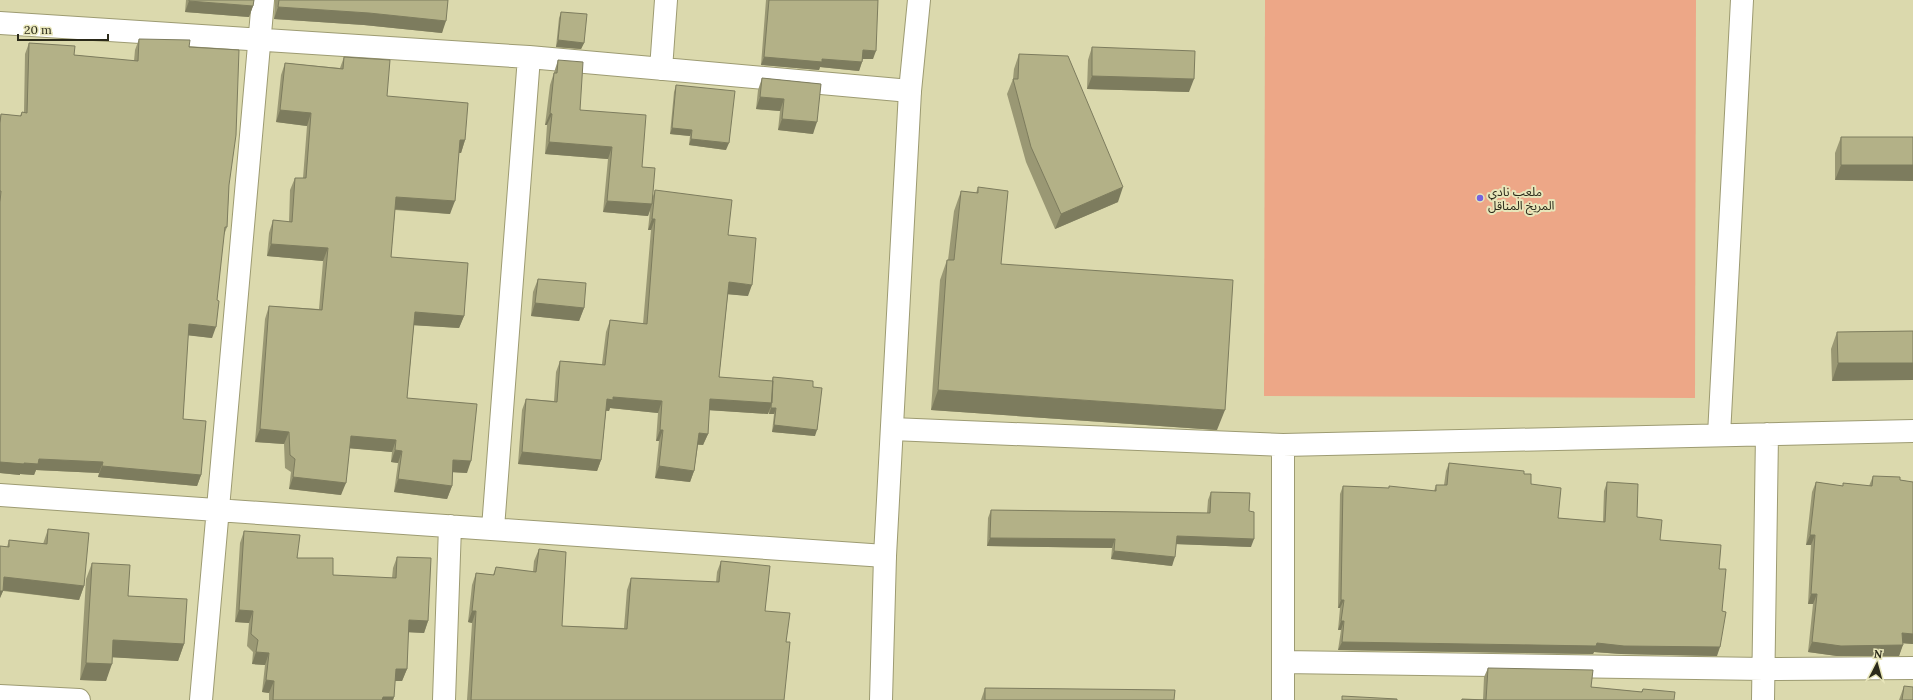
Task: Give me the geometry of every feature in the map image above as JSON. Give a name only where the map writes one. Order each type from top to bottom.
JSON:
[{"type":"street","points":[[201,700],[263,0]]},
{"type":"street","points":[[661,68],[666,0]]},
{"type":"street","points":[[881,700],[885,556],[910,91],[919,0]]},
{"type":"street","points":[[1719,435],[1742,0]]},
{"type":"street","points":[[0,23],[528,57],[910,91]]},
{"type":"street","points":[[493,528],[528,57]]},
{"type":"street","points":[[892,429],[1283,445],[1913,431]]},
{"type":"street","points":[[1763,700],[1767,434]]},
{"type":"street","points":[[1283,445],[1283,700]]},
{"type":"street","points":[[0,495],[885,556]]},
{"type":"street","points":[[444,700],[450,526]]},
{"type":"street","points":[[1283,662],[1764,669],[1913,668]]},
{"type":"street","points":[[0,696],[79,700]]},
{"type":"shaded area","name":"ملعب نادي المريخ المناقل","points":[[1265,0],[1696,0],[1695,398],[1264,396]]},
{"type":"building","points":[[189,0],[254,0],[253,6]]},
{"type":"building","points":[[279,0],[448,0],[446,21],[369,13],[278,7]]},
{"type":"building","points":[[769,0],[878,0],[876,51],[863,50],[862,62],[822,59],[822,62],[764,57]]},
{"type":"building","points":[[561,12],[587,14],[584,43],[558,40]]},
{"type":"building","points":[[139,39],[190,40],[189,47],[239,50],[236,135],[229,185],[227,227],[225,227],[217,300],[219,301],[216,327],[189,324],[183,419],[206,421],[201,475],[102,466],[103,462],[39,459],[38,464],[0,462],[1,114],[21,116],[22,112],[27,113],[29,43],[75,46],[74,55],[138,61]]},
{"type":"building","points":[[1092,47],[1195,51],[1194,79],[1092,76]]},
{"type":"building","points":[[1019,54],[1068,56],[1123,187],[1061,214],[1031,147],[1013,79],[1018,79]]},
{"type":"building","points":[[344,57],[390,60],[387,96],[468,103],[465,140],[460,140],[455,201],[396,197],[391,257],[468,263],[464,316],[415,312],[407,398],[477,404],[471,461],[453,460],[452,486],[398,479],[402,451],[395,450],[396,440],[351,436],[346,483],[293,477],[295,459],[290,455],[289,432],[260,429],[269,306],[322,310],[328,248],[271,244],[273,220],[292,222],[295,178],[306,178],[311,113],[280,110],[285,63],[343,69]]},
{"type":"building","points":[[558,60],[583,62],[580,110],[646,115],[642,167],[655,168],[652,204],[607,201],[612,147],[549,142],[554,73],[557,73]]},
{"type":"building","points":[[762,78],[821,84],[817,122],[782,119],[784,99],[760,97]]},
{"type":"building","points":[[676,85],[735,91],[729,143],[691,139],[692,130],[672,128]]},
{"type":"building","points":[[1841,137],[1913,137],[1913,165],[1841,165]]},
{"type":"building","points":[[978,187],[1008,191],[1001,264],[1233,280],[1225,410],[938,390],[947,260],[954,260],[961,191],[978,193]]},
{"type":"building","points":[[655,190],[732,200],[728,235],[756,238],[752,285],[729,282],[719,377],[773,381],[772,403],[710,399],[708,434],[699,433],[694,471],[659,466],[663,430],[660,430],[662,401],[613,397],[613,400],[607,399],[601,460],[522,452],[526,399],[557,402],[560,361],[605,365],[610,320],[647,324],[655,219],[652,219]]},
{"type":"building","points":[[538,279],[586,283],[584,308],[535,303]]},
{"type":"building","points":[[1913,331],[1913,363],[1838,363],[1837,332]]},
{"type":"building","points":[[773,377],[813,381],[813,387],[822,388],[817,430],[774,425],[776,408],[771,408]]},
{"type":"building","points":[[1449,463],[1524,471],[1524,474],[1531,474],[1531,484],[1561,488],[1558,518],[1605,522],[1607,482],[1638,484],[1637,517],[1662,520],[1660,540],[1721,545],[1719,569],[1726,569],[1722,611],[1726,612],[1720,647],[1624,646],[1597,643],[1596,646],[1342,642],[1344,621],[1341,621],[1344,600],[1341,600],[1343,486],[1389,488],[1389,486],[1436,491],[1436,485],[1447,485]]},
{"type":"building","points":[[1873,476],[1900,477],[1900,480],[1913,482],[1913,634],[1902,633],[1903,645],[1841,646],[1812,642],[1817,594],[1811,594],[1815,535],[1810,535],[1816,482],[1843,486],[1843,483],[1872,486]]},
{"type":"building","points":[[1211,492],[1250,493],[1249,511],[1254,512],[1254,539],[1177,536],[1175,557],[1114,551],[1115,539],[990,538],[991,510],[1210,513]]},
{"type":"building","points":[[48,529],[89,533],[84,586],[4,577],[3,591],[0,591],[0,546],[9,547],[9,540],[47,544]]},
{"type":"building","points":[[244,531],[300,535],[297,558],[333,558],[333,575],[396,578],[397,557],[431,558],[428,621],[409,620],[407,669],[396,669],[394,697],[383,697],[382,700],[273,700],[274,681],[266,680],[269,653],[256,652],[258,640],[251,634],[253,611],[239,610]]},
{"type":"building","points":[[539,549],[566,552],[562,626],[627,629],[631,578],[719,582],[721,561],[770,566],[765,611],[790,613],[786,642],[790,642],[784,700],[471,700],[476,611],[472,611],[476,573],[494,575],[496,567],[536,572]]},
{"type":"building","points":[[92,563],[130,565],[128,596],[187,599],[184,644],[113,640],[112,664],[86,663]]},
{"type":"building","points":[[1488,668],[1593,670],[1591,687],[1642,692],[1643,689],[1675,692],[1674,700],[1486,700]]},
{"type":"building","points":[[1904,686],[1913,687],[1913,700],[1902,700]]},
{"type":"building","points":[[985,688],[1175,690],[1174,700],[985,700]]},
{"type":"building","points":[[1342,696],[1397,699],[1397,700],[1342,700]]},
{"type":"building","points":[[1462,699],[1486,700],[1462,700]]},
{"type":"place","name":"ملعب نادي المريخ المناقل","points":[[1480,198]]}]
